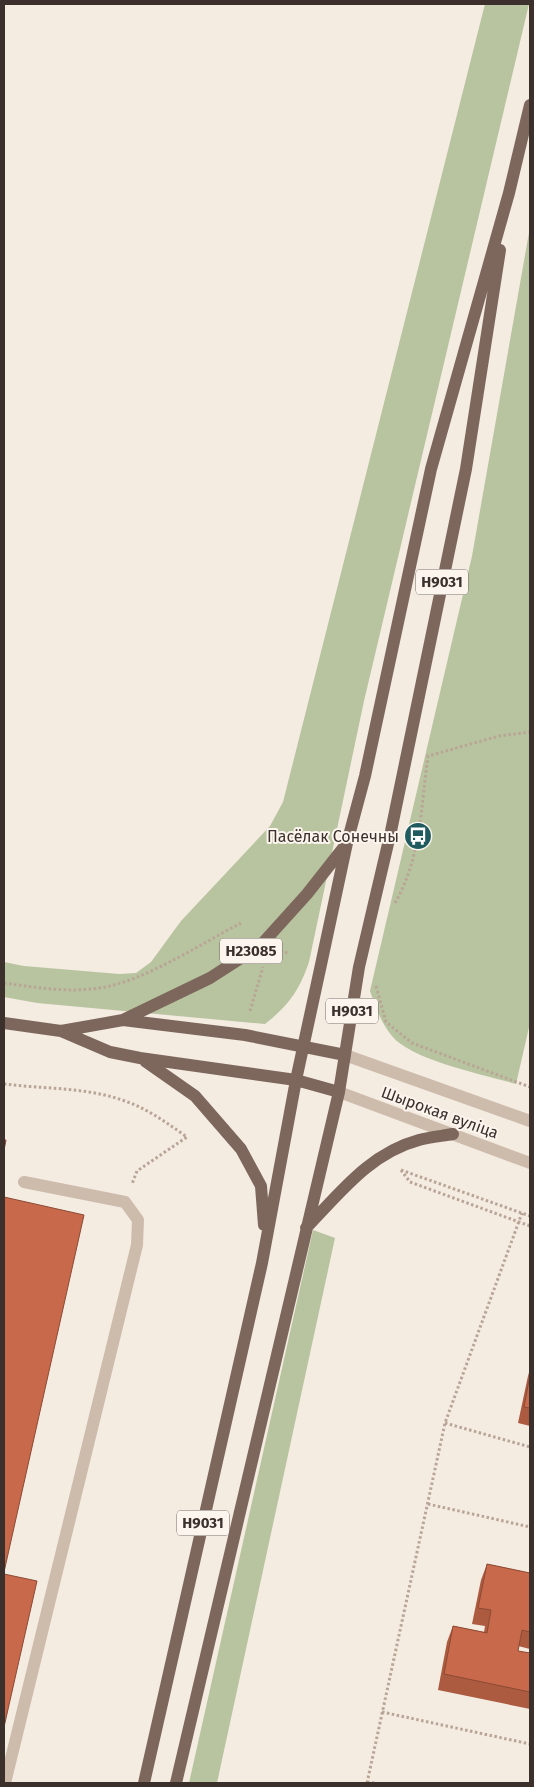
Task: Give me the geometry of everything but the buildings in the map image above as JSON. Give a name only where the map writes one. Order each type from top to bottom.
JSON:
[{"type":"main road","name":"Н9031","points":[[144,1783],[262,1263],[296,1080],[347,843],[374,738],[431,469],[509,193],[530,105]]},
{"type":"main road","name":"Н9031","points":[[176,1783],[339,1092],[359,967],[391,831],[466,468],[509,193]]},
{"type":"main road","name":"Н23085","points":[[61,1031],[122,1020],[210,978],[261,945],[307,894],[347,843]]},
{"type":"main road","name":"Н23085","points":[[122,1020],[244,1035],[304,1047]]},
{"type":"main road","name":"Н23085","points":[[4,1023],[61,1031],[110,1052],[140,1058],[296,1080]]},
{"type":"main road","points":[[304,1047],[345,1055]]},
{"type":"main road","name":"Н23085","points":[[140,1058],[196,1096],[241,1149],[261,1186],[264,1218],[262,1263]]},
{"type":"main road","points":[[296,1080],[339,1092]]},
{"type":"main road","points":[[306,1228],[351,1180],[383,1155],[419,1140],[453,1134]]},
{"type":"street","name":"Шырокая вуліца","points":[[345,1055],[530,1121]]},
{"type":"street","name":"Шырокая вуліца","points":[[339,1092],[530,1163]]},
{"type":"street","points":[[5,1783],[137,1245],[138,1220],[125,1202],[24,1182]]},
{"type":"path","points":[[394,904],[407,883],[418,836],[428,756],[499,736],[530,732]]},
{"type":"path","points":[[4,983],[46,989],[93,989],[138,977],[241,922]]},
{"type":"path","points":[[274,952],[289,953]]},
{"type":"path","points":[[250,1011],[265,960]]},
{"type":"path","points":[[374,978],[386,1022],[412,1043],[530,1088]]},
{"type":"path","points":[[4,1084],[86,1092],[124,1100],[153,1113],[187,1138],[137,1172],[125,1202]]},
{"type":"path","points":[[530,1216],[401,1170],[410,1182],[530,1226]]},
{"type":"path","points":[[375,1783],[367,1783],[445,1423],[522,1213]]},
{"type":"path","points":[[445,1423],[530,1447]]},
{"type":"path","points":[[428,1504],[530,1527]]},
{"type":"path","points":[[382,1712],[530,1744]]},
{"type":"green space","points":[[485,4],[529,4],[364,701],[309,962],[301,981],[287,1004],[265,1024],[37,1003],[4,997],[4,962],[24,966],[119,974],[136,973],[151,962],[181,921],[270,826],[283,802]]},
{"type":"green space","points":[[530,227],[530,1023],[516,1084],[449,1066],[402,1045],[385,1026],[370,991],[472,556]]},
{"type":"green space","points":[[313,1230],[335,1238],[217,1783],[189,1783]]},
{"type":"place","name":"Пасёлак Сонечны","points":[[418,836]]}]
